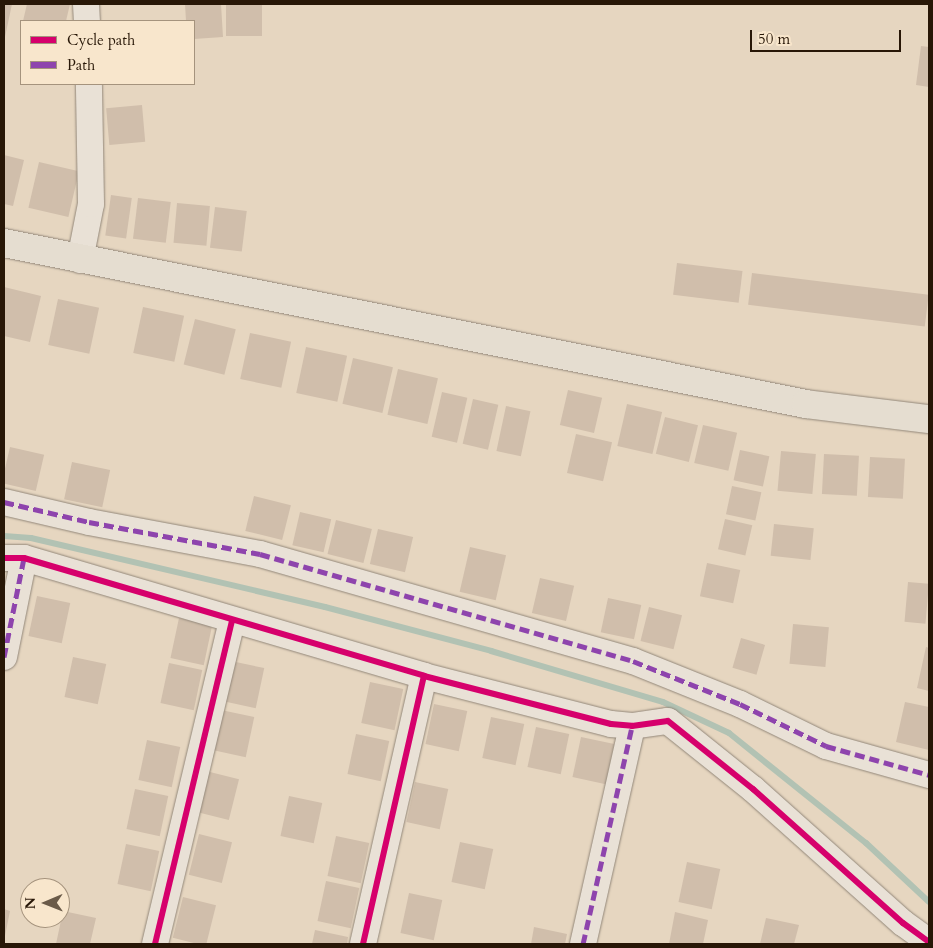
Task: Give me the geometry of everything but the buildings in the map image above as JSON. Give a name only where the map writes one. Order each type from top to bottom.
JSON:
[{"type":"main road","points":[[4,243],[80,260],[806,404],[929,419]]},
{"type":"street","points":[[86,4],[87,20]]},
{"type":"street","points":[[80,260],[91,204],[89,85]]},
{"type":"street","points":[[4,502],[90,522],[260,554],[633,661],[740,704],[826,746],[929,775]]},
{"type":"street","points":[[4,657],[14,558],[424,676],[611,724],[632,726],[668,721],[753,789],[903,923],[929,942]]},
{"type":"street","points":[[155,944],[232,620]]},
{"type":"street","points":[[363,944],[424,676]]},
{"type":"street","points":[[583,944],[632,726]]},
{"type":"waterway","points":[[4,536],[31,538],[325,607],[491,651],[663,702],[729,733],[866,843],[929,902]]},
{"type":"marked path","points":[[4,502],[89,522],[260,554],[633,661],[740,704],[826,746],[929,775]]},
{"type":"marked path","points":[[4,657],[24,558]]},
{"type":"marked path","points":[[583,944],[632,726]]},
{"type":"cycle path","points":[[4,558],[24,558],[424,676],[611,724],[632,726],[668,721],[753,789],[903,923],[929,942]]},
{"type":"cycle path","points":[[155,944],[232,620]]},
{"type":"cycle path","points":[[363,944],[424,676]]}]
